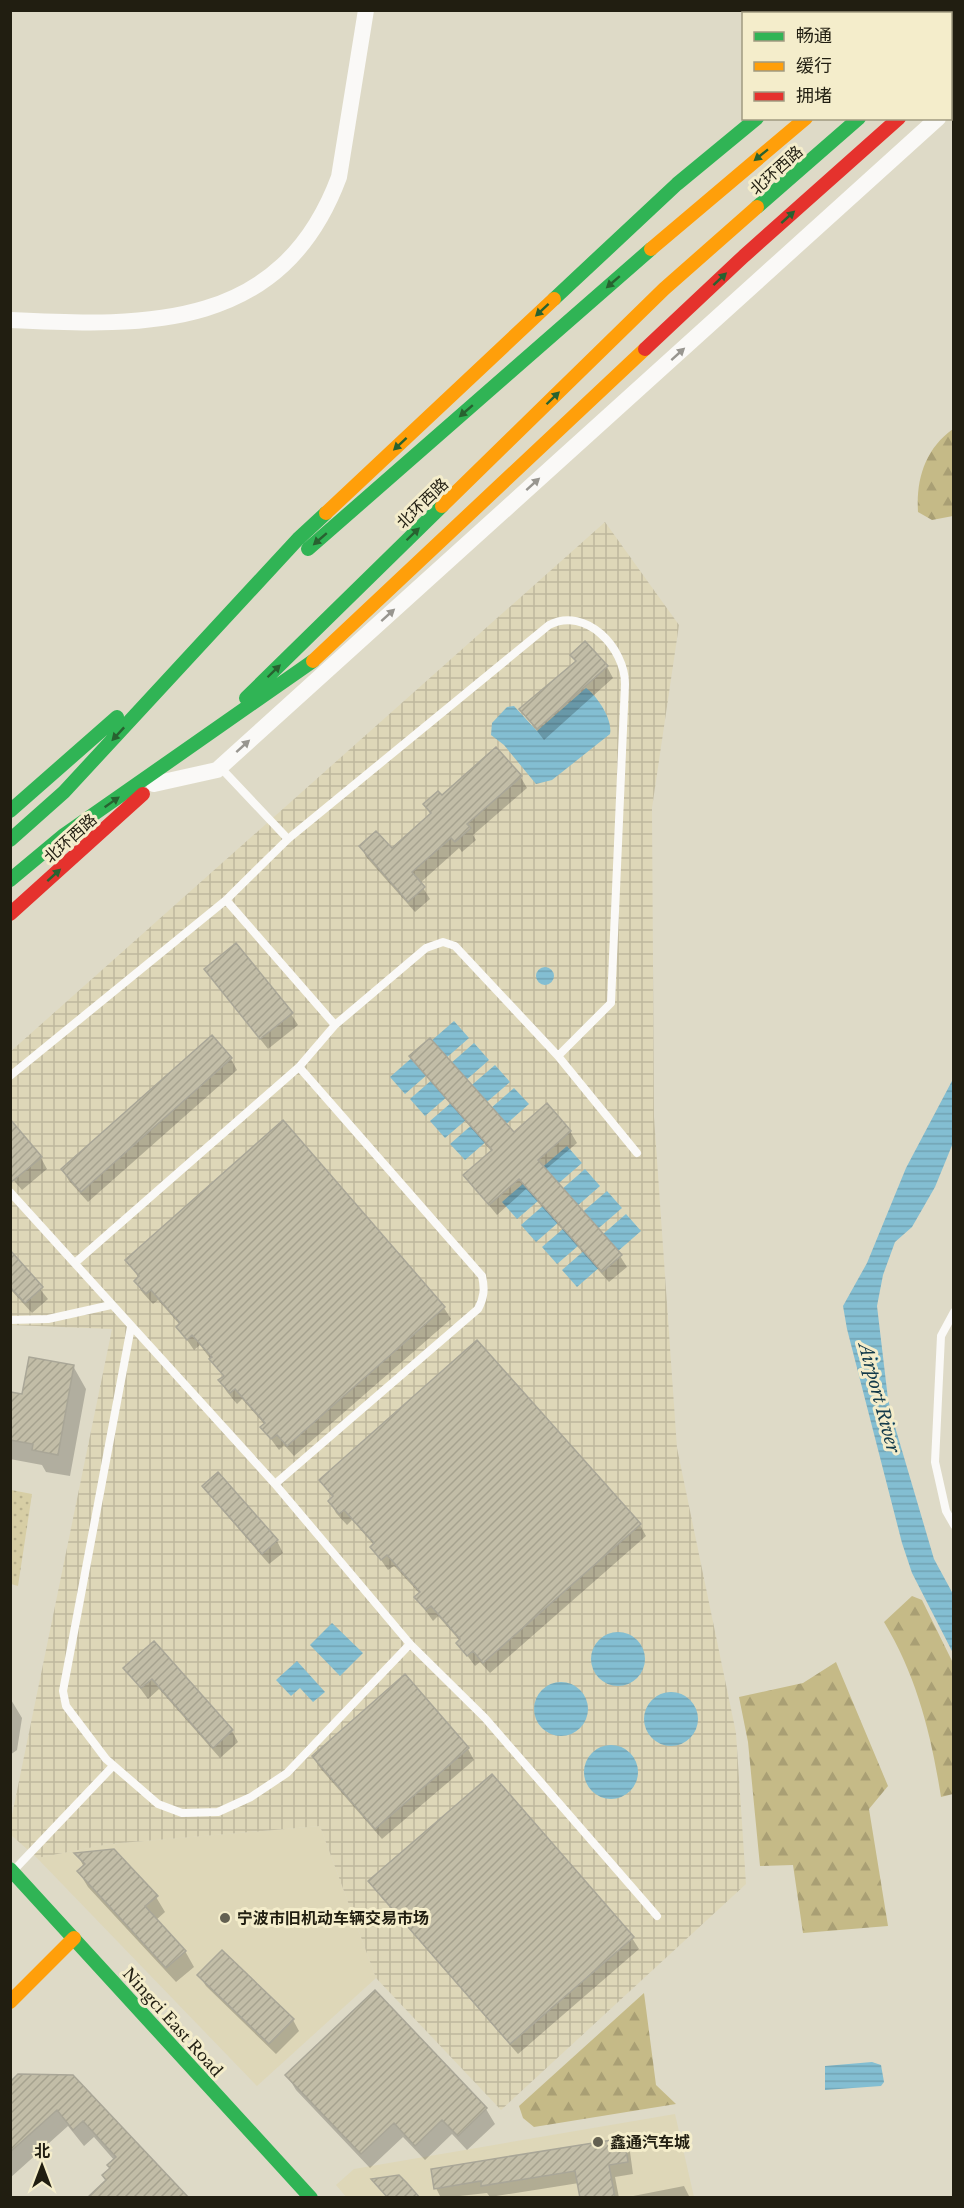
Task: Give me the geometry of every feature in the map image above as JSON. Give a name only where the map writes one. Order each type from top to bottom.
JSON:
[{"type":"main road","points":[[10,840],[64,792],[298,539],[677,184],[755,120]]},
{"type":"main road","name":"北环西路","points":[[10,811],[705,201],[804,120]]},
{"type":"main road","name":"北环西路","points":[[10,914],[211,733],[664,289],[857,120]]},
{"type":"main road","points":[[10,880],[64,836],[304,670],[744,256],[897,120]]},
{"type":"main road","name":"Ningci East Road","points":[[12,1870],[311,2198]]},
{"type":"main road","points":[[10,2002],[74,1938]]},
{"type":"street","points":[[10,320],[76,324],[141,321],[175,316],[209,308],[250,292],[273,274],[312,231],[330,202],[339,177],[366,10]]},
{"type":"street","points":[[154,784],[185,779],[220,767],[936,120]]},
{"type":"lane","points":[[10,1076],[226,900],[288,838],[549,625],[568,620],[594,627],[619,656],[625,670],[611,1003],[558,1056]]},
{"type":"lane","points":[[220,767],[288,838]]},
{"type":"lane","points":[[226,900],[335,1025]]},
{"type":"lane","points":[[76,1262],[299,1067],[335,1025],[426,948],[443,942],[455,946],[558,1056],[637,1153]]},
{"type":"lane","points":[[274,1484],[478,1309],[483,1300],[484,1286],[482,1276],[299,1067]]},
{"type":"lane","points":[[10,1191],[274,1484],[410,1644],[485,1718],[657,1916]]},
{"type":"lane","points":[[10,1320],[48,1319],[111,1305]]},
{"type":"lane","points":[[954,1311],[941,1336],[935,1462],[946,1511],[954,1525]]},
{"type":"lane","points":[[131,1327],[63,1691],[66,1706],[113,1766],[158,1804],[182,1813],[218,1812],[252,1797],[287,1773],[410,1644]]},
{"type":"lane","points":[[12,1870],[113,1766]]},
{"type":"shaded area","points":[[605,522],[679,625],[652,808],[654,1117],[677,1448],[736,1733],[746,1884],[501,2110],[376,1978],[320,1826],[109,1844],[37,1858],[11,1835],[11,1820],[112,1329],[11,1325],[10,1052]]},
{"type":"shaded area","points":[[11,1490],[32,1494],[18,1586],[11,1584]]},
{"type":"shaded area","name":"宁波市旧机动车辆交易市场","points":[[320,1826],[376,1978],[257,2086],[37,1858],[109,1844]]},
{"type":"shaded area","name":"鑫通汽车城","points":[[675,2114],[694,2197],[347,2198],[336,2185],[354,2169]]},
{"type":"green space","points":[[953,429],[953,516],[932,520],[918,512],[921,477],[935,446]]},
{"type":"green space","points":[[912,1596],[922,1600],[953,1663],[953,1794],[941,1797],[933,1751],[921,1706],[896,1643],[884,1622]]},
{"type":"green space","points":[[836,1662],[888,1786],[869,1809],[888,1926],[803,1933],[793,1865],[760,1866],[748,1742],[739,1697],[803,1683]]},
{"type":"green space","points":[[644,1993],[656,2085],[676,2104],[534,2127],[523,2118],[519,2106]]},
{"type":"water","points":[[586,688],[603,708],[609,722],[610,734],[552,780],[536,784],[504,745],[491,735],[492,723],[507,707],[514,706],[537,731]]},
{"type":"water","points":[[541,967],[549,967],[554,972],[552,983],[541,985],[536,980],[536,972]]},
{"type":"water","points":[[454,1021],[469,1038],[405,1094],[390,1077]]},
{"type":"water","points":[[474,1043],[489,1060],[425,1116],[410,1099]]},
{"type":"water","points":[[495,1065],[510,1082],[445,1138],[430,1121]]},
{"type":"water","name":"Airport River","points":[[953,1079],[953,1143],[935,1187],[912,1227],[895,1242],[883,1275],[877,1306],[888,1399],[893,1420],[934,1559],[953,1594],[953,1653],[912,1573],[902,1543],[843,1306],[867,1263],[906,1168]]},
{"type":"water","points":[[514,1088],[529,1104],[465,1160],[450,1144]]},
{"type":"water","points":[[567,1146],[582,1163],[517,1219],[502,1202]]},
{"type":"water","points":[[585,1169],[600,1186],[536,1242],[521,1225]]},
{"type":"water","points":[[607,1191],[622,1208],[557,1264],[542,1247]]},
{"type":"water","points":[[626,1214],[641,1231],[577,1287],[562,1270]]},
{"type":"water","points":[[332,1623],[363,1653],[340,1676],[310,1645]]},
{"type":"water","points":[[618,1632],[628,1634],[637,1640],[643,1649],[645,1659],[643,1669],[637,1678],[628,1684],[618,1686],[608,1684],[599,1678],[593,1669],[591,1659],[593,1649],[599,1640],[608,1634]]},
{"type":"water","points":[[297,1661],[325,1692],[313,1702],[300,1688],[291,1696],[276,1680]]},
{"type":"water","points":[[561,1682],[571,1684],[580,1690],[586,1699],[588,1709],[586,1719],[580,1728],[571,1734],[561,1736],[551,1734],[542,1728],[536,1719],[534,1709],[536,1699],[542,1690],[551,1684]]},
{"type":"water","points":[[671,1692],[681,1694],[690,1700],[696,1709],[698,1719],[696,1729],[690,1738],[681,1744],[671,1746],[661,1744],[652,1738],[646,1729],[644,1719],[646,1709],[652,1700],[661,1694]]},
{"type":"water","points":[[611,1745],[621,1747],[630,1753],[636,1762],[638,1772],[636,1782],[630,1791],[621,1797],[611,1799],[601,1797],[592,1791],[586,1782],[584,1772],[586,1762],[592,1753],[601,1747]]},
{"type":"water","points":[[872,2062],[881,2065],[884,2082],[881,2086],[825,2090],[825,2066]]},
{"type":"building","points":[[585,641],[608,666],[537,729],[519,709],[576,661],[570,655]]},
{"type":"building","points":[[496,747],[522,776],[467,824],[471,828],[455,842],[451,838],[412,872],[425,887],[408,902],[359,846],[376,831],[392,848],[431,813],[423,804],[438,791],[442,795]]},
{"type":"building","points":[[236,943],[293,1013],[260,1039],[204,969]]},
{"type":"building","points":[[212,1035],[232,1058],[81,1192],[61,1169]]},
{"type":"building","points":[[430,1038],[514,1132],[547,1103],[571,1131],[538,1160],[622,1255],[602,1272],[519,1179],[489,1205],[463,1175],[492,1150],[409,1056]]},
{"type":"building","points":[[10,1119],[42,1157],[10,1183]]},
{"type":"building","points":[[283,1120],[445,1307],[287,1446],[277,1435],[271,1439],[260,1427],[265,1423],[235,1389],[230,1393],[218,1380],[224,1376],[209,1359],[212,1357],[192,1335],[187,1340],[176,1327],[180,1323],[151,1290],[146,1294],[134,1281],[139,1276],[125,1260]]},
{"type":"building","points":[[10,1250],[43,1287],[25,1303],[10,1287]]},
{"type":"building","points":[[477,1340],[641,1524],[483,1663],[473,1651],[467,1656],[456,1643],[460,1639],[431,1606],[426,1610],[414,1597],[420,1592],[387,1555],[381,1560],[370,1547],[374,1543],[344,1510],[339,1514],[328,1501],[333,1496],[319,1480]]},
{"type":"building","points":[[29,1357],[74,1365],[58,1455],[32,1450],[33,1444],[10,1440],[10,1392],[22,1394]]},
{"type":"building","points":[[218,1472],[278,1540],[262,1554],[202,1486]]},
{"type":"building","points":[[154,1641],[233,1730],[213,1748],[152,1679],[141,1688],[123,1668]]},
{"type":"building","points":[[405,1674],[469,1748],[375,1829],[312,1756]]},
{"type":"building","points":[[492,1774],[634,1937],[510,2044],[368,1881]]},
{"type":"building","points":[[114,1849],[158,1896],[145,1906],[186,1951],[166,1968],[77,1871],[85,1864],[74,1853]]},
{"type":"building","points":[[222,1950],[294,2019],[269,2044],[197,1975]]},
{"type":"building","points":[[375,1990],[487,2108],[458,2136],[442,2120],[415,2146],[394,2123],[361,2154],[285,2075]]},
{"type":"building","points":[[18,2074],[73,2075],[189,2198],[87,2198],[106,2180],[102,2175],[110,2168],[107,2165],[116,2157],[83,2121],[73,2130],[57,2110],[10,2152],[10,2082]]},
{"type":"building","points":[[624,2138],[628,2162],[609,2165],[615,2198],[580,2198],[575,2171],[481,2186],[481,2181],[434,2189],[431,2169]]},
{"type":"building","points":[[399,2175],[420,2198],[388,2198],[371,2179]]},
{"type":"traffic: fast","points":[[554,299],[677,184],[755,120]]},
{"type":"traffic: fast","points":[[757,207],[857,120]]},
{"type":"traffic: fast","points":[[308,549],[651,249]]},
{"type":"traffic: fast","points":[[246,698],[442,506]]},
{"type":"traffic: fast","points":[[10,840],[64,792],[298,539],[326,513]]},
{"type":"traffic: fast","points":[[10,880],[64,835],[313,661]]},
{"type":"traffic: fast","points":[[10,811],[117,717]]},
{"type":"traffic: fast","points":[[10,1869],[311,2198]]},
{"type":"traffic: slow","points":[[651,249],[804,120]]},
{"type":"traffic: slow","points":[[442,506],[664,289],[757,207]]},
{"type":"traffic: slow","points":[[326,513],[554,299]]},
{"type":"traffic: slow","points":[[313,661],[645,349]]},
{"type":"traffic: slow","points":[[10,2002],[74,1938]]},
{"type":"traffic: jam","points":[[645,349],[744,256],[897,120]]},
{"type":"traffic: jam","points":[[10,914],[143,794]]},
{"type":"place","name":"宁波市旧机动车辆交易市场","points":[[225,1918]]},
{"type":"place","name":"鑫通汽车城","points":[[598,2142]]}]
